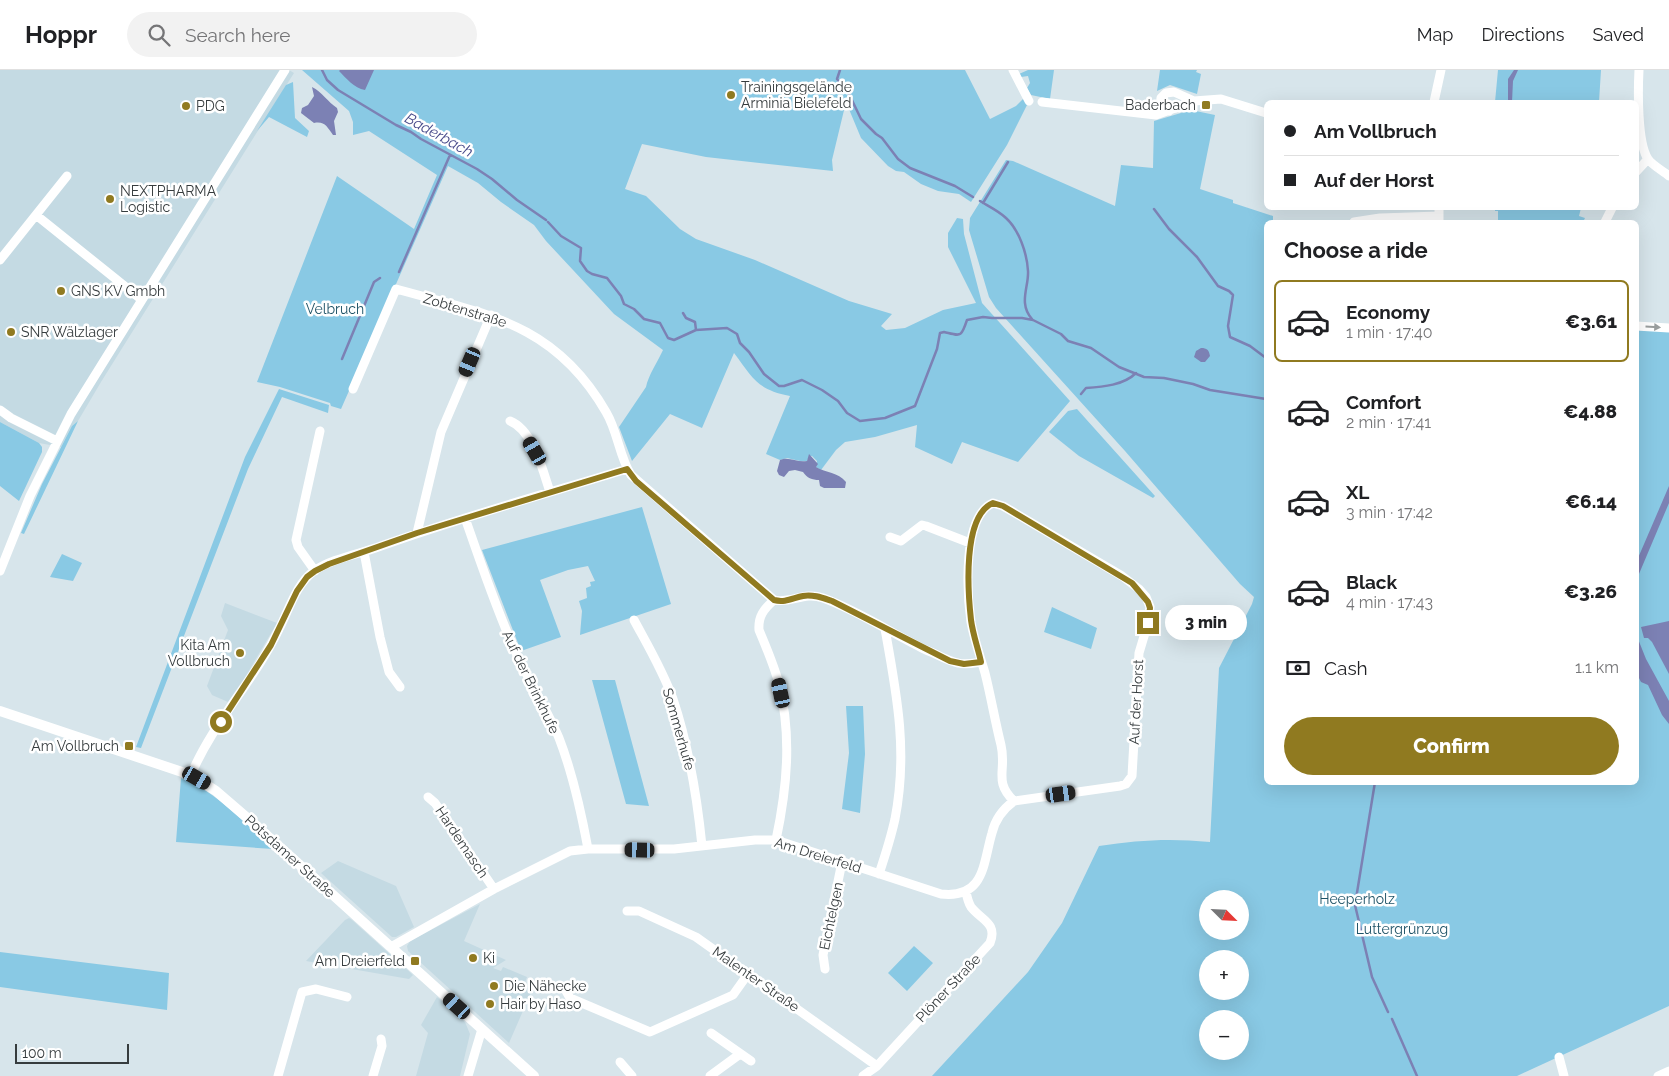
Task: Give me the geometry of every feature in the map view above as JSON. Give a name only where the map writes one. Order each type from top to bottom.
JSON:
[{"type":"street","points":[[1012,70],[1023,82],[1029,100]]},
{"type":"street","points":[[1434,100],[1441,70]]},
{"type":"street","points":[[1638,100],[1639,70]]},
{"type":"street","points":[[0,570],[30,496],[84,391],[142,300],[281,71]]},
{"type":"street","points":[[1169,111],[1162,110],[1160,107],[1161,98],[1166,93],[1174,92],[1194,101]]},
{"type":"street","points":[[1042,102],[1156,115],[1194,101],[1222,99],[1264,112]]},
{"type":"street","points":[[1639,112],[1648,159],[1669,176]]},
{"type":"street","points":[[1639,169],[1648,159]]},
{"type":"street","points":[[0,260],[67,176]]},
{"type":"street","points":[[36,215],[142,300]]},
{"type":"street","points":[[1365,220],[1439,215]]},
{"type":"street","name":"Zobtenstraße","points":[[353,389],[396,289],[491,315],[526,330],[554,349],[579,373],[607,413],[615,429],[627,469]]},
{"type":"street","points":[[417,533],[443,426],[491,315]]},
{"type":"street","points":[[1639,326],[1669,328]]},
{"type":"street","points":[[0,410],[18,422],[57,441]]},
{"type":"street","points":[[510,421],[516,423],[527,436],[535,451],[550,492]]},
{"type":"street","points":[[315,571],[298,547],[296,540],[320,431]]},
{"type":"street","points":[[191,775],[205,747],[271,645],[297,591],[307,577],[315,571],[329,564],[417,533],[627,469],[636,481],[774,600],[781,602],[805,595],[818,596],[832,601],[950,661],[964,664],[981,662]]},
{"type":"street","name":"Auf der Horst","points":[[970,543],[974,527],[985,508],[993,503],[1003,506],[1122,576],[1139,589],[1146,597],[1150,608],[1148,623],[1138,653],[1133,771],[1130,780],[1120,786],[1014,802]]},
{"type":"street","name":"Auf der Brinkhufe","points":[[465,518],[516,654],[559,738],[580,802],[588,849]]},
{"type":"street","points":[[890,537],[901,541],[918,527],[926,526],[970,543],[971,621],[1002,749],[1002,787],[1014,802],[997,819],[984,869],[976,882],[966,892]]},
{"type":"street","points":[[364,552],[380,637],[389,672],[400,687]]},
{"type":"street","points":[[774,600],[766,607],[758,622],[759,630],[779,683],[786,722],[787,778],[776,840]]},
{"type":"street","name":"Sommerhufe","points":[[634,620],[661,670],[673,698],[690,759],[702,846]]},
{"type":"street","points":[[879,874],[895,821],[902,748],[897,693],[885,629]]},
{"type":"street","name":"Potsdamer Straße","points":[[0,711],[191,775],[205,783],[227,799],[534,1076]]},
{"type":"street","name":"Hardemasch","points":[[428,797],[435,803],[494,889]]},
{"type":"street","name":"Am Dreierfeld","points":[[391,947],[494,889],[558,856],[588,849],[657,850],[755,840],[776,840],[941,894],[966,892]]},
{"type":"street","name":"Eichtelgen","points":[[825,969],[823,955],[842,862]]},
{"type":"street","name":"Plöner Straße","points":[[862,1076],[877,1066],[990,943],[991,928],[970,906],[966,892]]},
{"type":"street","name":"Malenter Straße","points":[[627,911],[639,911],[691,934],[877,1066]]},
{"type":"street","points":[[566,991],[570,998],[650,1032],[733,995],[748,974]]},
{"type":"street","points":[[278,1076],[302,992],[316,989],[347,997]]},
{"type":"street","points":[[468,1076],[482,1028]]},
{"type":"street","points":[[711,1033],[751,1061]]},
{"type":"street","points":[[373,1076],[382,1046],[381,1039]]},
{"type":"street","points":[[710,1076],[740,1054]]},
{"type":"street","points":[[1559,1057],[1564,1076]]},
{"type":"street","points":[[620,1062],[632,1076]]},
{"type":"shaded area","points":[[0,70],[289,70],[294,73],[78,421],[72,426],[61,447],[39,443],[0,422]]},
{"type":"shaded area","points":[[340,70],[374,70],[365,90],[350,82]]},
{"type":"shaded area","points":[[1514,70],[1518,70],[1513,81],[1512,100],[1508,100],[1508,79]]},
{"type":"shaded area","points":[[312,87],[337,108],[338,112],[334,121],[336,135],[333,135],[323,124],[314,123],[301,113],[302,108],[308,105],[314,96]]},
{"type":"shaded area","points":[[1201,348],[1206,349],[1210,354],[1205,362],[1201,362],[1194,357],[1196,351]]},
{"type":"shaded area","points":[[809,454],[818,464],[816,467],[836,474],[843,479],[846,482],[845,488],[824,488],[820,486],[819,480],[814,480],[803,472],[795,470],[789,471],[784,477],[779,475],[777,471],[780,460],[807,461]]},
{"type":"shaded area","points":[[1669,486],[1669,503],[1639,574],[1639,556]]},
{"type":"shaded area","name":"Kita Am Vollbruch","points":[[225,603],[277,623],[228,702],[212,695],[207,686],[228,630],[221,616]]},
{"type":"shaded area","points":[[1669,621],[1669,674],[1652,642],[1648,638],[1644,638],[1641,627]]},
{"type":"shaded area","points":[[1639,642],[1646,659],[1669,701],[1669,724],[1662,715],[1648,685],[1641,682],[1639,678]]},
{"type":"shaded area","points":[[338,861],[396,886],[414,927],[396,937],[392,937],[321,873]]},
{"type":"shaded area","points":[[480,904],[464,941],[506,960],[493,968],[501,971],[503,967],[527,977],[524,985],[533,988],[509,1043],[408,951],[407,946],[410,941]]},
{"type":"shaded area","points":[[349,918],[413,975],[409,979],[306,961]]},
{"type":"shaded area","points":[[437,997],[465,1022],[470,1034],[460,1076],[416,1076],[428,1033],[421,1025]]},
{"type":"green space","name":"Velbruch","points":[[302,70],[965,70],[990,119],[1016,106],[1024,98],[1027,105],[1007,145],[971,202],[959,194],[938,191],[921,184],[904,172],[896,171],[888,166],[861,138],[846,102],[832,160],[833,171],[706,157],[642,144],[625,189],[646,196],[680,229],[696,239],[755,260],[849,301],[892,314],[881,326],[886,330],[905,328],[943,310],[976,303],[948,247],[948,233],[957,218],[963,219],[964,234],[982,303],[1070,401],[1018,462],[962,442],[952,464],[915,447],[917,425],[875,437],[845,442],[836,450],[821,470],[816,467],[817,461],[812,456],[807,461],[800,461],[787,458],[780,460],[766,454],[790,396],[770,390],[757,382],[734,353],[702,428],[670,414],[632,461],[619,427],[646,387],[663,350],[614,314],[546,241],[534,225],[478,183],[448,166],[341,409],[331,406],[330,403],[280,387],[257,382],[337,176],[414,229],[437,175],[369,131],[353,135],[353,122],[349,111]]},
{"type":"green space","points":[[1028,70],[1054,70],[1050,99],[1031,95],[1027,88],[1030,83],[1028,76],[1021,77],[1019,74]]},
{"type":"green space","points":[[1160,70],[1197,70],[1196,72],[1201,74],[1197,94],[1170,85],[1157,91]]},
{"type":"green space","points":[[1498,70],[1601,70],[1599,100],[1495,100]]},
{"type":"green space","points":[[293,82],[295,118],[309,131],[307,137],[269,117],[257,131],[286,85]]},
{"type":"green space","name":"Luttergrünzug","points":[[1191,110],[1215,115],[1200,189],[1233,200],[1233,203],[1273,216],[1273,220],[1264,220],[1264,785],[1639,785],[1639,329],[1669,330],[1669,1006],[1517,1076],[932,1076],[1028,972],[1062,923],[1099,846],[1154,840],[1210,842],[1219,668],[1254,597],[1240,584],[1125,451],[996,308],[989,297],[969,230],[970,218],[1006,160],[1013,161],[1115,206],[1121,165],[1153,168],[1154,121]]},
{"type":"green space","points":[[1580,210],[1579,216],[1585,218],[1584,220],[1498,220],[1498,211],[1495,211]]},
{"type":"green space","points":[[279,389],[329,405],[328,413],[282,397],[248,469],[141,748],[136,747],[245,457]]},
{"type":"green space","points":[[1077,409],[1155,496],[1153,498],[1079,456],[1049,432],[1068,411]]},
{"type":"green space","points":[[78,421],[24,534],[21,533],[42,484],[72,426]]},
{"type":"green space","points":[[0,422],[39,443],[42,447],[42,452],[19,501],[0,486]]},
{"type":"green space","points":[[642,507],[671,604],[580,635],[582,611],[579,601],[587,598],[586,588],[591,586],[590,582],[595,581],[588,566],[568,570],[540,580],[561,637],[521,651],[482,550]]},
{"type":"green space","points":[[62,554],[82,563],[73,581],[50,577]]},
{"type":"green space","points":[[1052,607],[1097,628],[1091,649],[1044,632]]},
{"type":"green space","points":[[592,680],[615,680],[649,806],[626,804]]},
{"type":"green space","points":[[846,706],[863,706],[865,754],[860,813],[842,809],[849,753]]},
{"type":"green space","points":[[181,778],[207,791],[219,800],[273,849],[176,842]]},
{"type":"green space","points":[[914,946],[933,963],[907,991],[888,973]]},
{"type":"green space","points":[[0,952],[169,973],[167,1010],[0,987]]},
{"type":"waterway","name":"Baderbach","points":[[322,70],[327,80],[338,90],[396,125],[477,169],[546,220]]},
{"type":"waterway","points":[[840,70],[837,79],[849,94],[861,119],[882,138],[898,159],[910,168],[955,186],[973,197]]},
{"type":"waterway","points":[[399,272],[450,155]]},
{"type":"waterway","points":[[983,203],[1008,162]]},
{"type":"waterway","points":[[980,201],[1006,218],[1022,242],[1028,271],[1025,301],[1028,313],[1032,319]]},
{"type":"waterway","points":[[1154,209],[1169,229],[1197,257],[1218,286],[1233,295],[1228,326],[1230,337],[1250,346],[1264,356]]},
{"type":"waterway","name":"Baderbach","points":[[548,222],[561,236],[581,248],[580,261],[587,271],[607,278],[621,296],[624,304],[634,309],[644,319],[660,323],[668,338],[674,340],[696,330],[727,328],[737,334],[740,343],[749,352],[764,374],[779,386],[802,380],[838,401],[847,413],[860,421],[885,418],[915,406],[937,349],[940,333],[960,334],[967,320],[983,317],[1033,320],[1061,334],[1068,341],[1091,348],[1119,367],[1144,377],[1164,378],[1193,384],[1210,390],[1264,399]]},
{"type":"waterway","points":[[342,359],[374,282],[380,278]]},
{"type":"waterway","points":[[683,313],[686,318],[695,322],[696,330]]},
{"type":"waterway","points":[[1081,394],[1086,388],[1119,383],[1136,373]]},
{"type":"waterway","points":[[1375,785],[1355,905],[1372,977],[1388,1012]]},
{"type":"waterway","points":[[1392,1019],[1417,1076]]},
{"type":"place","name":"Trainingsgelände Arminia Bielefeld","points":[[731,95]]},
{"type":"place","name":"Baderbach","points":[[1206,105]]},
{"type":"place","name":"PDG","points":[[186,106]]},
{"type":"place","name":"NEXTPHARMA Logistic","points":[[110,199]]},
{"type":"place","name":"GNS KV Gmbh","points":[[61,291]]},
{"type":"place","name":"SNR Wälzlager","points":[[11,332]]},
{"type":"place","name":"Kita Am Vollbruch","points":[[240,653]]},
{"type":"place","name":"Am Vollbruch","points":[[129,746]]},
{"type":"place","name":"Ki","points":[[473,958]]},
{"type":"place","name":"Am Dreierfeld","points":[[415,961]]},
{"type":"place","name":"Die Nähecke","points":[[494,986]]},
{"type":"place","name":"Hair by Haso","points":[[490,1004]]},
{"type":"route","points":[[221,722],[271,645],[297,591],[307,577],[315,571],[329,564],[417,533],[627,469],[636,481],[774,600],[781,602],[805,595],[818,596],[832,601],[950,661],[964,664],[981,662],[971,621],[970,543],[974,527],[985,508],[993,503],[1003,506],[1132,583],[1146,597],[1150,608],[1148,623]]},
{"type":"park label","name":"Heeperholz","points":[[1357,899]]}]
